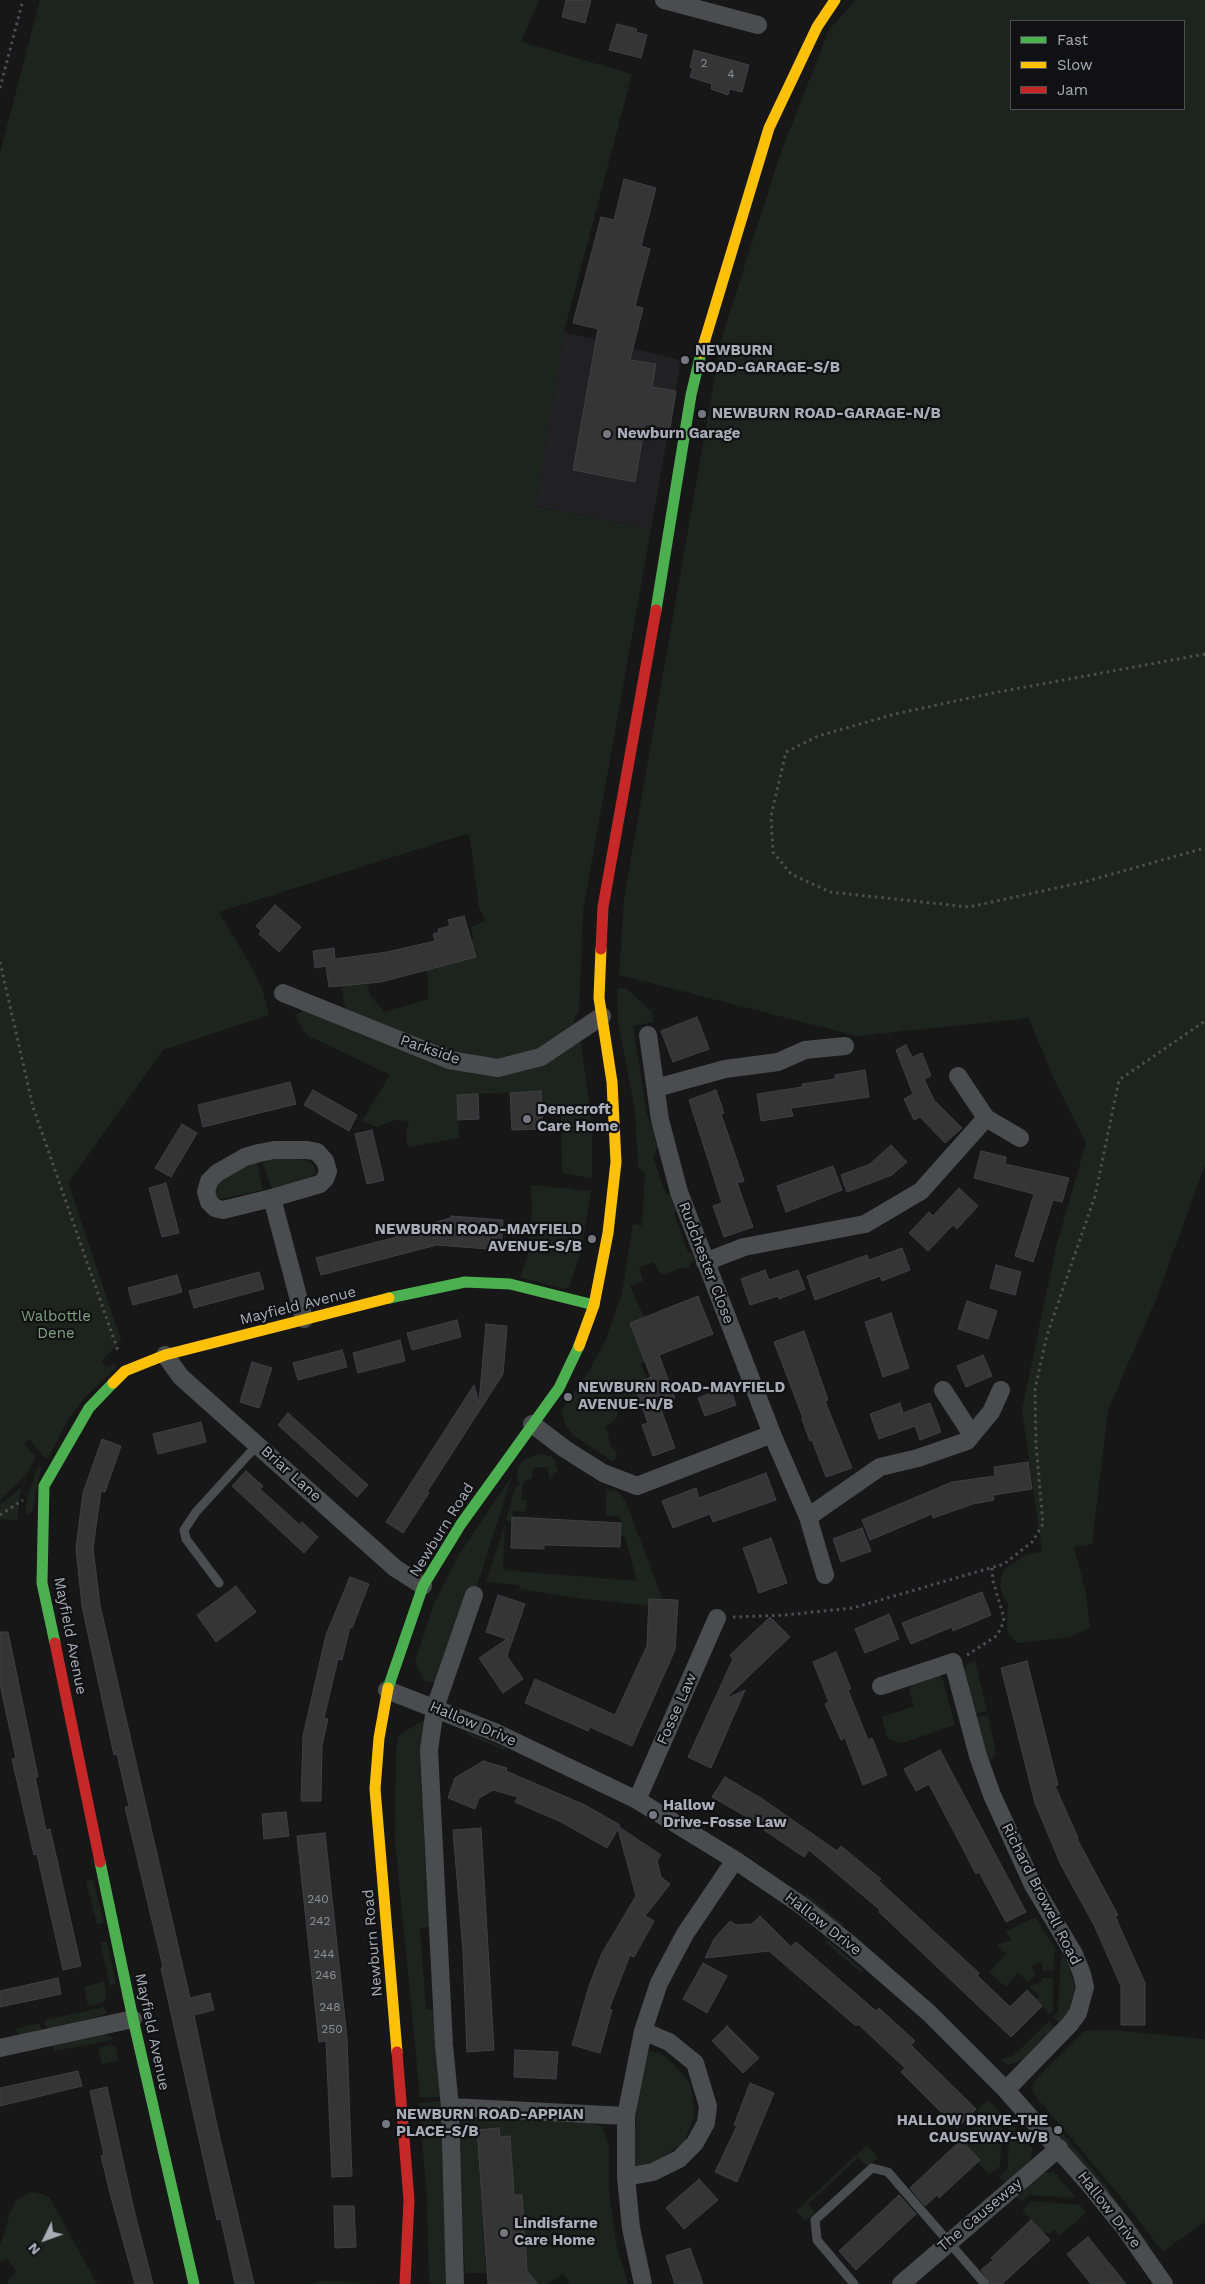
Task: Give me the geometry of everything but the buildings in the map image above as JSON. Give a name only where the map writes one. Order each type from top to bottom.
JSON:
[{"type":"main road","name":"Newburn Road","points":[[405,2284],[408,2272],[409,2200],[376,1789],[379,1738],[387,1690],[423,1586],[460,1524],[559,1388],[594,1305],[608,1232],[616,1162],[612,1082],[599,998],[603,908],[653,628],[696,365],[769,128],[816,27],[835,0]]},
{"type":"main road","name":"Mayfield Avenue","points":[[194,2284],[133,2019],[42,1583],[44,1486],[89,1408],[125,1370],[165,1355],[442,1285],[465,1282],[510,1284],[594,1305]]},
{"type":"street","points":[[664,0],[688,3],[758,25]]},
{"type":"street","name":"Parkside","points":[[283,992],[449,1060],[498,1068],[541,1057],[602,1016]]},
{"type":"street","name":"Rudchester Close","points":[[648,1035],[660,1120],[679,1192],[772,1434],[808,1517],[825,1575]]},
{"type":"street","points":[[656,1088],[725,1068],[778,1062],[805,1050],[846,1046]]},
{"type":"street","points":[[958,1076],[986,1118],[1020,1138]]},
{"type":"street","points":[[705,1262],[744,1247],[865,1224],[921,1191],[986,1118]]},
{"type":"street","points":[[307,1150],[317,1152],[325,1161],[328,1171],[326,1179],[320,1184],[272,1198],[223,1210],[215,1208],[209,1202],[206,1192],[209,1181],[217,1173],[245,1157],[259,1152],[307,1150]]},
{"type":"street","points":[[272,1198],[304,1319]]},
{"type":"street","name":"Briar Lane","points":[[165,1355],[181,1377],[395,1568],[423,1586]]},
{"type":"street","points":[[943,1390],[972,1435]]},
{"type":"street","points":[[808,1517],[880,1467],[918,1458],[967,1441],[991,1412],[1001,1390]]},
{"type":"street","points":[[532,1424],[565,1449],[603,1473],[637,1486],[772,1434]]},
{"type":"street","points":[[455,2284],[450,2107],[444,2045],[429,1750],[435,1708],[474,1595]]},
{"type":"street","name":"Fosse Law","points":[[637,1800],[717,1618]]},
{"type":"street","points":[[881,1686],[953,1662]]},
{"type":"street","name":"Richard Browell Road","points":[[953,1662],[978,1756],[992,1795],[1033,1885],[1074,1954],[1085,1987],[1078,2013],[1070,2024],[1006,2090]]},
{"type":"street","name":"Hallow Drive","points":[[387,1690],[497,1733],[637,1800],[735,1860],[801,1905],[851,1944],[929,2013],[1006,2090],[1059,2148],[1124,2227],[1164,2284]]},
{"type":"street","points":[[643,2284],[631,2228],[626,2177],[626,2116],[643,2032],[659,1983],[684,1934],[735,1860]]},
{"type":"street","points":[[0,2048],[133,2019]]},
{"type":"street","points":[[626,2177],[653,2172],[679,2159],[695,2143],[706,2123],[708,2106],[695,2063],[668,2042],[643,2032]]},
{"type":"street","points":[[450,2107],[626,2116]]},
{"type":"street","name":"The Causeway","points":[[901,2284],[1059,2148]]},
{"type":"lane","points":[[219,1583],[186,1539],[184,1530],[196,1512],[258,1444]]},
{"type":"lane","points":[[854,2284],[817,2240],[815,2220],[872,2168],[888,2172],[985,2284]]},
{"type":"path","points":[[0,88],[23,0]]},
{"type":"path","points":[[1205,654],[1003,691],[895,714],[818,736],[786,752],[771,816],[772,852],[791,874],[830,892],[969,906],[1084,882],[1205,848]]},
{"type":"path","points":[[0,962],[33,1107],[125,1370]]},
{"type":"path","points":[[953,1662],[978,1649],[995,1637],[1001,1629],[1004,1618],[1003,1608],[995,1588],[992,1568]]},
{"type":"shaded area","name":"Newburn Garage","points":[[564,332],[681,360],[651,529],[535,506]]},
{"type":"green space","name":"Walbottle Dene","points":[[40,0],[539,0],[521,42],[632,74],[564,332],[535,506],[651,529],[583,911],[579,1013],[574,1017],[574,1031],[528,1059],[470,1061],[346,1011],[341,986],[367,982],[370,995],[384,1012],[428,999],[428,981],[425,965],[436,942],[443,966],[476,956],[471,940],[474,939],[471,927],[485,921],[479,907],[470,837],[466,834],[219,912],[262,989],[269,1015],[163,1050],[68,1183],[121,1340],[102,1361],[106,1367],[114,1364],[117,1367],[85,1397],[68,1419],[48,1459],[29,1439],[24,1444],[36,1457],[26,1475],[0,1500],[0,153]]},
{"type":"green space","points":[[856,0],[1205,0],[1205,1164],[1157,1297],[1108,1410],[1092,1544],[1074,1547],[1086,1593],[1090,1628],[1069,1637],[1017,1643],[1009,1634],[1007,1628],[1008,1604],[1003,1596],[1000,1585],[1003,1570],[1026,1555],[1042,1551],[1022,1410],[1056,1247],[1086,1143],[1053,1077],[1029,1018],[857,1036],[619,975],[624,899],[721,340],[780,155],[829,30]]},
{"type":"green space","points":[[626,988],[652,1012],[653,1022],[633,1026],[647,1114],[658,1147],[653,1158],[666,1194],[675,1196],[678,1208],[674,1214],[688,1252],[692,1254],[695,1262],[689,1264],[690,1269],[682,1267],[664,1275],[659,1272],[654,1262],[639,1267],[643,1281],[630,1286],[644,1317],[630,1324],[645,1361],[641,1364],[647,1379],[634,1384],[642,1407],[617,1408],[617,1418],[605,1427],[610,1446],[617,1452],[615,1460],[612,1461],[574,1436],[565,1425],[562,1412],[563,1407],[589,1371],[605,1341],[622,1293],[633,1224],[642,1226],[645,1173],[638,1167],[635,1110],[618,1022],[617,989]]},
{"type":"green space","points":[[307,1009],[498,1071],[580,1037],[592,1124],[592,1178],[562,1173],[561,1107],[542,1105],[541,1091],[457,1095],[459,1138],[408,1147],[406,1135],[409,1121],[396,1120],[376,1127],[362,1121],[390,1075],[307,1035],[294,1015]]},
{"type":"green space","points":[[282,1158],[306,1160],[313,1164],[316,1172],[309,1179],[272,1188],[262,1161]]},
{"type":"green space","points":[[257,1163],[263,1190],[217,1200],[214,1186],[219,1180],[240,1168]]},
{"type":"green space","points":[[531,1185],[591,1191],[581,1252],[570,1285],[565,1289],[520,1277],[527,1258],[532,1208]]},
{"type":"green space","points":[[537,1454],[550,1456],[557,1462],[555,1466],[559,1469],[549,1480],[548,1467],[533,1468],[532,1478],[523,1482],[521,1499],[527,1500],[525,1512],[513,1511],[512,1523],[506,1520],[515,1488],[520,1484],[517,1479],[518,1468],[522,1462]]},
{"type":"green space","points":[[38,1466],[41,1468],[32,1512],[27,1514],[25,1511],[29,1492]]},
{"type":"green space","points":[[512,1476],[475,1592],[467,1590],[435,1682],[426,1682],[415,1663],[433,1606],[460,1553]]},
{"type":"green space","points":[[21,1488],[17,1520],[0,1519],[0,1505]]},
{"type":"green space","points":[[606,1489],[618,1492],[625,1500],[663,1600],[649,1599],[649,1606],[570,1597],[520,1589],[520,1585],[486,1582],[505,1524],[503,1570],[637,1581],[625,1537],[620,1536],[621,1517],[606,1515]]},
{"type":"green space","points":[[975,1660],[987,1711],[972,1715],[963,1674],[967,1664]]},
{"type":"green space","points":[[940,1676],[943,1680],[955,1725],[903,1743],[890,1740],[886,1735],[882,1717],[914,1706],[909,1691],[911,1686],[916,1682]]},
{"type":"green space","points":[[988,1715],[996,1754],[987,1765],[973,1718]]},
{"type":"green space","points":[[423,1720],[426,1722],[422,1762],[429,1927],[420,1928],[426,2009],[434,2010],[440,2097],[420,2097],[395,1841],[396,1752],[398,1736]]},
{"type":"green space","points":[[467,1732],[505,1748],[504,1750],[466,1734]]},
{"type":"green space","points":[[93,1879],[104,1923],[97,1924],[86,1881]]},
{"type":"green space","points":[[805,1893],[844,1925],[839,1925],[806,1898]]},
{"type":"green space","points":[[1035,1917],[1055,1948],[1053,1971],[1043,1971],[1041,1962],[1032,1966],[1035,1975],[1028,1983],[1018,1972],[1006,1987],[989,1972],[1006,1954],[997,1945],[1011,1940],[1006,1931]]},
{"type":"green space","points":[[827,1939],[865,1971],[860,1972],[825,1942]]},
{"type":"green space","points":[[107,1941],[116,1984],[110,1986],[100,1942]]},
{"type":"green space","points":[[1061,1953],[1068,1964],[1075,1987],[1069,2011],[1059,2023],[1053,2017],[1058,2012]]},
{"type":"green space","points":[[1042,1978],[1053,1978],[1053,2010],[1049,2014],[1036,1999],[1039,1996],[1029,1986],[1042,1981]]},
{"type":"green space","points":[[104,1981],[106,1995],[104,2002],[88,2006],[84,1987]]},
{"type":"green space","points":[[104,2007],[107,2013],[99,2016],[52,2029],[44,2024],[46,2020]]},
{"type":"green space","points":[[1049,2021],[1056,2027],[1021,2061],[1007,2065],[1001,2059],[1013,2056]]},
{"type":"green space","points":[[39,2023],[42,2031],[19,2035],[15,2029]]},
{"type":"green space","points":[[1111,2030],[1205,2039],[1205,2221],[1163,2252],[1124,2201],[1033,2093],[1032,2087],[1036,2079],[1084,2031]]},
{"type":"green space","points":[[100,2033],[112,2037],[112,2040],[55,2051],[52,2045]]},
{"type":"green space","points":[[111,2045],[116,2047],[118,2060],[102,2064],[98,2048]]},
{"type":"green space","points":[[648,2051],[660,2053],[671,2061],[691,2086],[695,2115],[684,2142],[657,2161],[635,2168],[634,2134],[639,2093]]},
{"type":"green space","points":[[988,2100],[1003,2115],[1000,2166],[989,2175],[978,2162],[980,2159],[961,2140],[983,2119],[977,2111]]},
{"type":"green space","points":[[441,2101],[449,2231],[449,2284],[432,2284],[429,2281],[427,2198],[419,2103]]},
{"type":"green space","points":[[463,2120],[588,2121],[602,2127],[609,2146],[609,2192],[616,2243],[628,2284],[571,2284],[563,2274],[547,2284],[538,2284],[527,2271],[522,2195],[514,2195],[510,2137],[500,2137],[499,2128],[477,2130],[477,2125],[459,2127]]},
{"type":"green space","points":[[1011,2122],[1033,2149],[1030,2161],[1005,2183],[999,2177],[1008,2169],[1009,2124]]},
{"type":"green space","points":[[1060,2130],[1103,2182],[1150,2245],[1147,2247],[1105,2190],[1057,2133]]},
{"type":"green space","points":[[457,2132],[477,2137],[486,2273],[465,2273]]},
{"type":"green space","points":[[867,2145],[878,2158],[868,2167],[858,2158],[808,2204],[815,2213],[805,2221],[796,2211]]},
{"type":"green space","points":[[1054,2172],[1076,2198],[1030,2195],[1021,2202],[1015,2195],[1042,2173]]},
{"type":"green space","points":[[30,2192],[40,2193],[50,2198],[97,2284],[8,2284],[8,2280],[17,2272],[7,2259],[0,2263],[0,2245],[10,2213],[16,2201]]},
{"type":"green space","points":[[1032,2201],[1080,2205],[1086,2213],[1059,2236],[1054,2229],[1049,2234],[1047,2232],[1044,2234],[1022,2210]]},
{"type":"green space","points":[[320,2281],[379,2283],[312,2284]]},
{"type":"traffic: fast","points":[[656,610],[691,395],[701,353]]},
{"type":"traffic: fast","points":[[389,1298],[465,1282],[510,1284],[594,1305]]},
{"type":"traffic: fast","points":[[388,1688],[423,1586],[461,1524],[559,1388],[579,1346]]},
{"type":"traffic: fast","points":[[55,1643],[42,1583],[44,1486],[89,1408],[113,1383]]},
{"type":"traffic: fast","points":[[100,1862],[133,2019],[194,2284]]},
{"type":"traffic: slow","points":[[701,353],[769,128],[817,27],[835,0]]},
{"type":"traffic: slow","points":[[579,1346],[594,1305],[608,1233],[616,1162],[612,1082],[599,998],[601,949]]},
{"type":"traffic: slow","points":[[113,1383],[125,1371],[165,1355],[389,1298]]},
{"type":"traffic: slow","points":[[388,1688],[379,1738],[375,1789],[397,2052]]},
{"type":"traffic: jam","points":[[601,949],[603,907],[656,610]]},
{"type":"traffic: jam","points":[[55,1643],[100,1862]]},
{"type":"traffic: jam","points":[[397,2052],[409,2200],[405,2284]]},
{"type":"place","name":"NEWBURN ROAD-GARAGE-S/B","points":[[685,360]]},
{"type":"place","name":"NEWBURN ROAD-GARAGE-N/B","points":[[702,414]]},
{"type":"place","name":"Newburn Garage","points":[[607,434]]},
{"type":"place","name":"Denecroft Care Home","points":[[527,1119]]},
{"type":"place","name":"NEWBURN ROAD-MAYFIELD AVENUE-S/B","points":[[592,1239]]},
{"type":"place","name":"NEWBURN ROAD-MAYFIELD AVENUE-N/B","points":[[568,1397]]},
{"type":"place","name":"Hallow Drive-Fosse Law","points":[[653,1815]]},
{"type":"place","name":"NEWBURN ROAD-APPIAN PLACE-S/B","points":[[386,2124]]},
{"type":"place","name":"HALLOW DRIVE-THE CAUSEWAY-W/B","points":[[1058,2130]]},
{"type":"place","name":"Lindisfarne Care Home","points":[[504,2233]]}]
